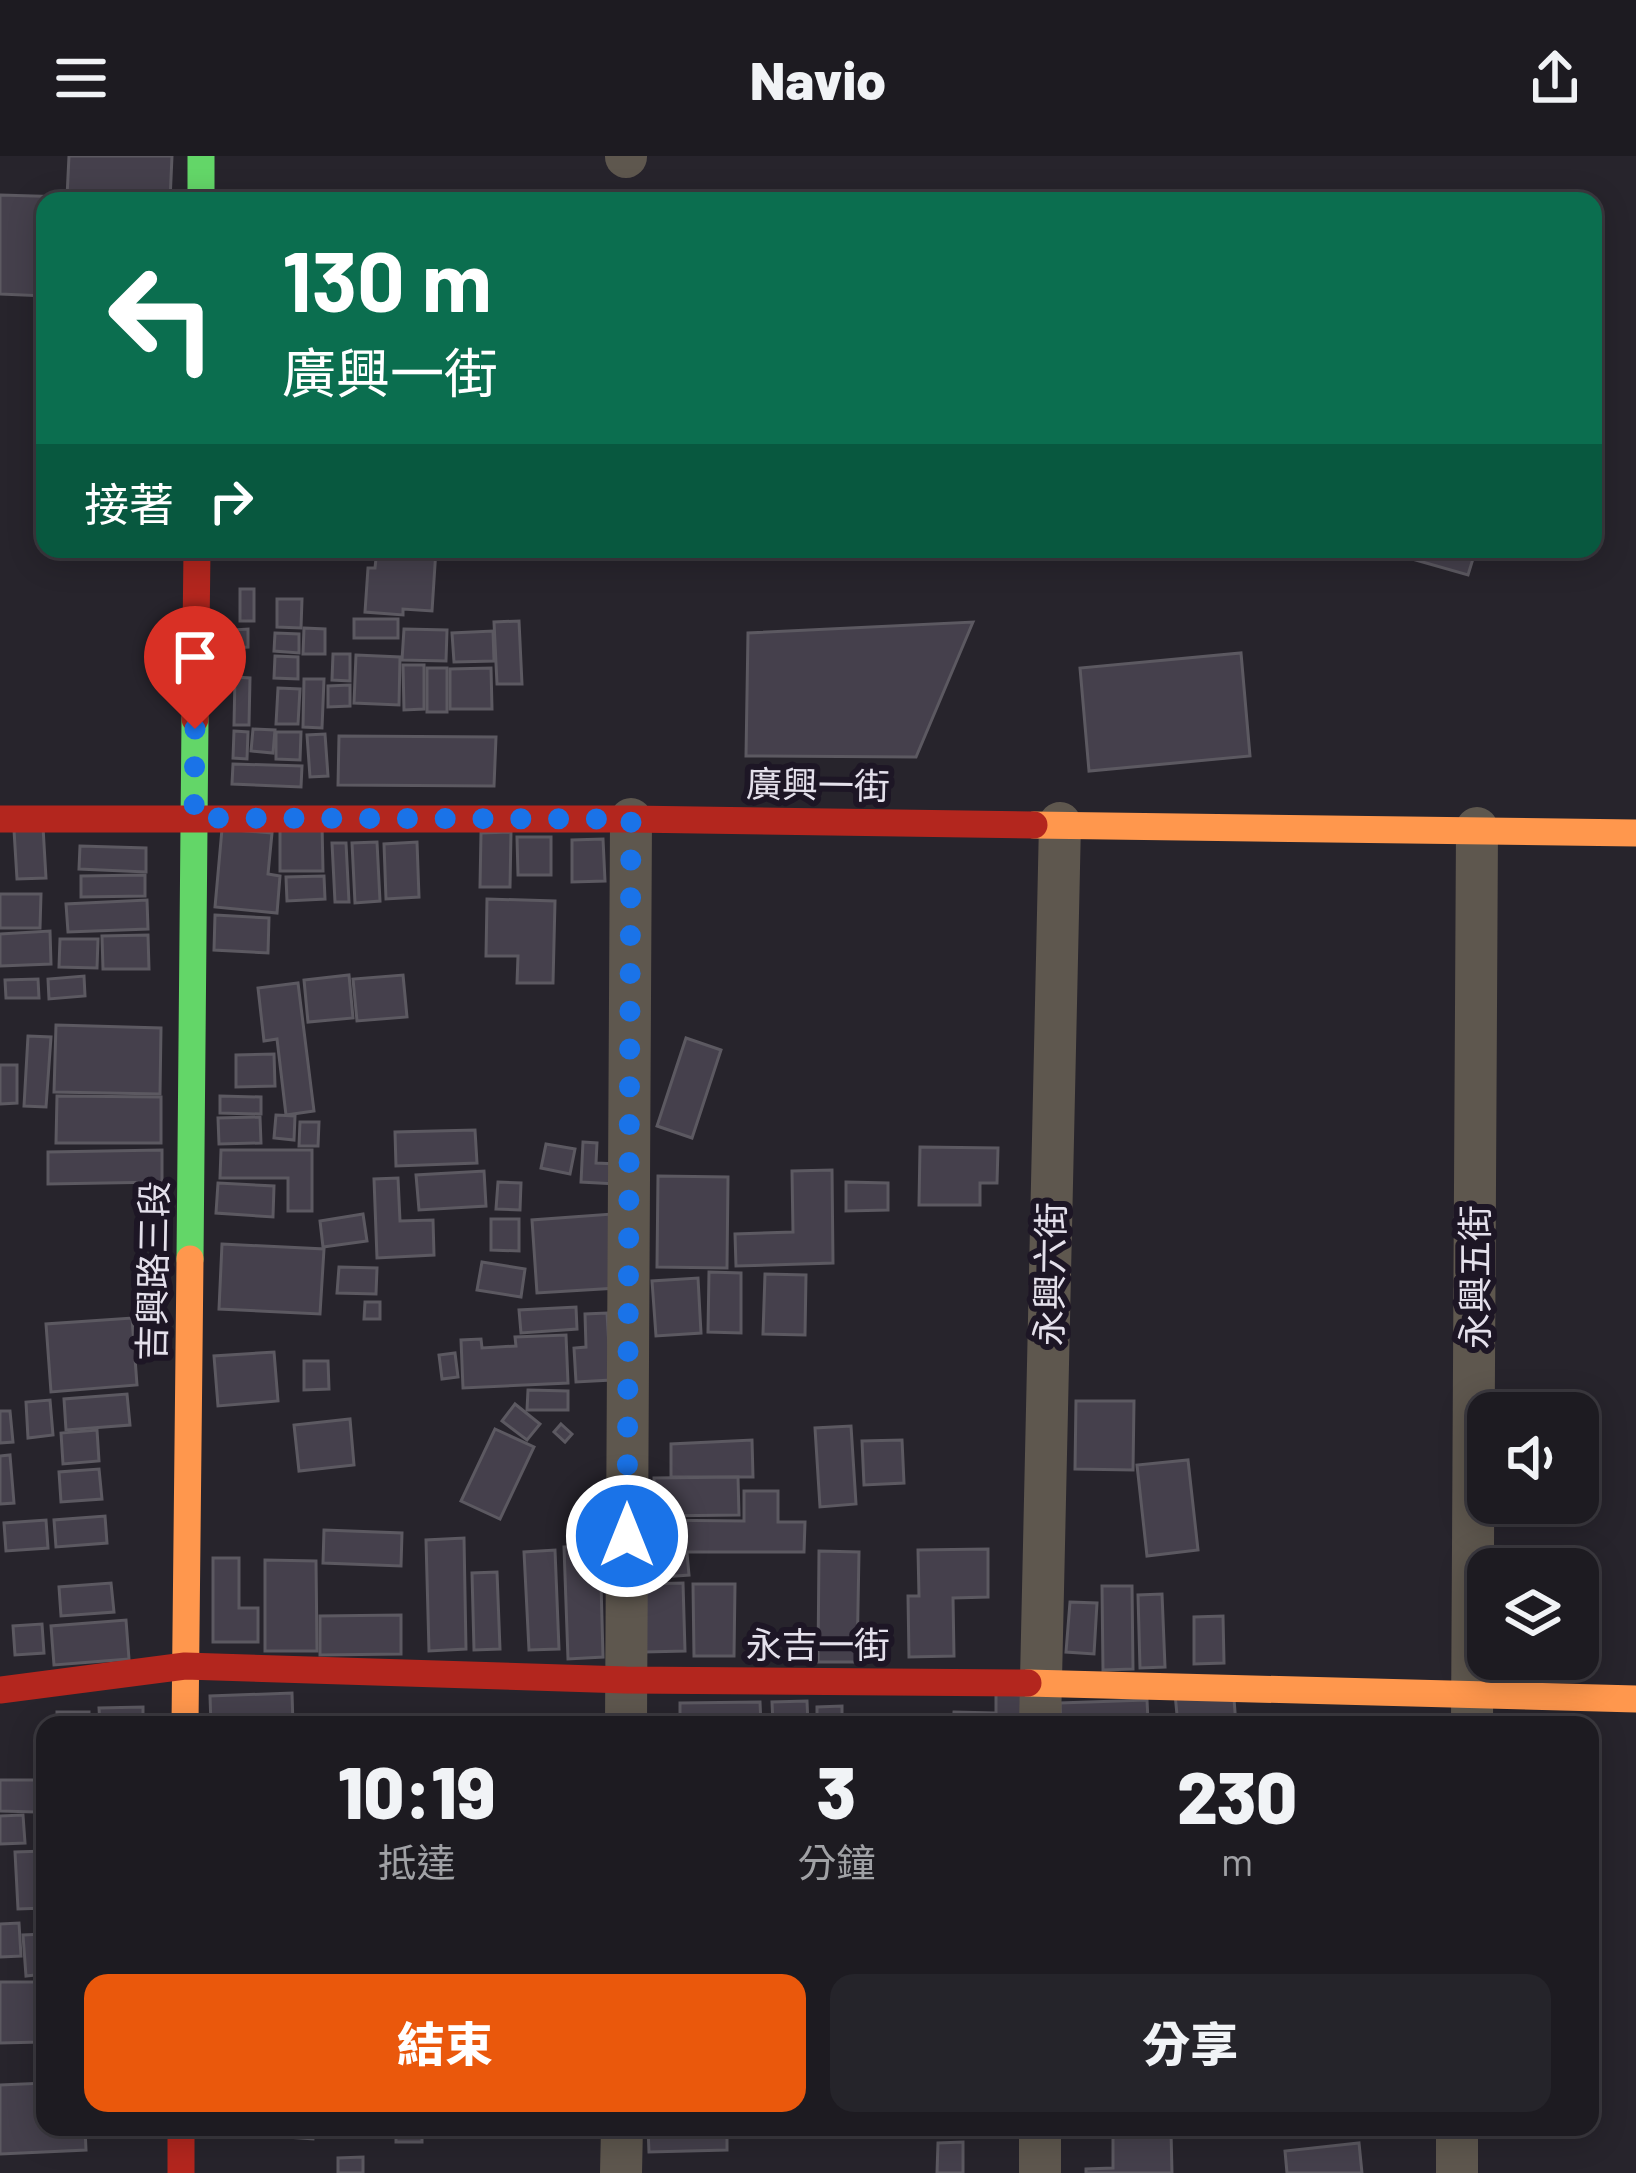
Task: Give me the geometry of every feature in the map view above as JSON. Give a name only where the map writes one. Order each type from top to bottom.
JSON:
[{"type":"street","points":[[201,156],[201,192]]},
{"type":"street","name":"吉興路三段","points":[[185,1716],[197,558]]},
{"type":"street","name":"廣興一街","points":[[0,819],[631,819],[1636,833]]},
{"type":"street","points":[[626,1716],[631,819]]},
{"type":"street","name":"永興六街","points":[[1040,1704],[1060,824]]},
{"type":"street","name":"永興五街","points":[[1472,1709],[1477,828]]},
{"type":"street","name":"永吉一街","points":[[0,1690],[185,1666],[626,1680],[1040,1704],[1472,1709],[1636,1699]]},
{"type":"street","points":[[181,2173],[182,2136]]},
{"type":"street","points":[[621,2173],[622,2136]]},
{"type":"street","points":[[1040,2136],[1040,2173]]},
{"type":"street","points":[[1457,2136],[1457,2173]]},
{"type":"building","points":[[69,156],[172,156],[170,192],[67,192]]},
{"type":"building","points":[[0,195],[36,196],[36,296],[0,294]]},
{"type":"building","points":[[376,558],[435,558],[432,611],[365,612],[368,568],[375,568]]},
{"type":"building","points":[[1408,558],[1473,558],[1468,575]]},
{"type":"building","points":[[240,589],[254,589],[254,621],[240,621]]},
{"type":"building","points":[[277,599],[302,599],[301,628],[277,627]]},
{"type":"building","points":[[354,619],[398,619],[398,638],[354,638]]},
{"type":"building","points":[[519,621],[522,684],[497,684],[494,622]]},
{"type":"building","points":[[973,622],[916,757],[746,756],[748,633]]},
{"type":"building","points":[[304,628],[325,629],[325,654],[303,654]]},
{"type":"building","points":[[248,629],[248,647],[234,648],[234,630]]},
{"type":"building","points":[[404,629],[447,630],[446,661],[402,660]]},
{"type":"building","points":[[493,631],[494,661],[454,662],[452,633]]},
{"type":"building","points":[[275,633],[299,634],[299,653],[274,651]]},
{"type":"building","points":[[1241,653],[1250,756],[1089,771],[1080,668]]},
{"type":"building","points":[[333,654],[350,654],[350,681],[332,680]]},
{"type":"building","points":[[356,655],[400,657],[399,705],[354,703]]},
{"type":"building","points":[[275,656],[298,657],[298,679],[274,678]]},
{"type":"building","points":[[403,665],[424,665],[424,709],[404,710]]},
{"type":"building","points":[[427,668],[447,668],[447,712],[427,712]]},
{"type":"building","points":[[491,668],[492,709],[450,709],[450,669]]},
{"type":"building","points":[[235,677],[250,678],[249,725],[234,725]]},
{"type":"building","points":[[304,679],[324,679],[322,728],[303,727]]},
{"type":"building","points":[[350,685],[350,706],[328,707],[328,686]]},
{"type":"building","points":[[278,688],[300,689],[298,724],[276,724]]},
{"type":"building","points":[[253,729],[275,730],[273,753],[251,751]]},
{"type":"building","points":[[234,731],[248,732],[247,759],[233,758]]},
{"type":"building","points":[[276,732],[301,732],[300,760],[276,759]]},
{"type":"building","points":[[325,734],[328,776],[310,777],[307,735]]},
{"type":"building","points":[[339,736],[496,737],[494,786],[338,785]]},
{"type":"building","points":[[233,764],[302,766],[301,787],[232,784]]},
{"type":"building","points":[[322,824],[323,871],[280,871],[280,825]]},
{"type":"building","points":[[43,827],[46,878],[17,879],[14,830]]},
{"type":"building","points":[[222,829],[272,833],[268,874],[280,876],[277,913],[215,907]]},
{"type":"building","points":[[511,832],[510,887],[480,887],[481,833]]},
{"type":"building","points":[[517,837],[551,837],[551,875],[518,875]]},
{"type":"building","points":[[603,839],[605,881],[572,882],[572,840]]},
{"type":"building","points":[[377,842],[380,901],[355,903],[352,843]]},
{"type":"building","points":[[417,842],[419,897],[386,899],[384,844]]},
{"type":"building","points":[[332,843],[346,843],[349,902],[335,902]]},
{"type":"building","points":[[80,846],[146,848],[146,872],[79,869]]},
{"type":"building","points":[[145,875],[145,896],[81,897],[81,876]]},
{"type":"building","points":[[324,876],[325,899],[287,901],[286,877]]},
{"type":"building","points":[[0,894],[41,894],[40,928],[0,928]]},
{"type":"building","points":[[487,899],[555,901],[553,983],[517,983],[518,956],[486,956]]},
{"type":"building","points":[[147,900],[148,929],[68,932],[66,904]]},
{"type":"building","points":[[215,915],[269,918],[268,953],[214,950]]},
{"type":"building","points":[[50,931],[51,964],[0,966],[0,934]]},
{"type":"building","points":[[148,935],[149,969],[103,969],[102,936]]},
{"type":"building","points":[[60,939],[98,939],[97,968],[59,967]]},
{"type":"building","points":[[349,975],[353,1018],[308,1022],[304,980]]},
{"type":"building","points":[[403,975],[407,1017],[357,1021],[353,979]]},
{"type":"building","points":[[84,976],[85,996],[49,999],[48,979]]},
{"type":"building","points":[[38,979],[39,998],[6,998],[5,980]]},
{"type":"building","points":[[298,983],[314,1111],[286,1115],[277,1039],[264,1041],[258,988]]},
{"type":"building","points":[[56,1025],[161,1028],[160,1094],[54,1092]]},
{"type":"building","points":[[28,1036],[51,1037],[46,1107],[24,1106]]},
{"type":"building","points":[[686,1038],[721,1050],[692,1138],[657,1126]]},
{"type":"building","points":[[274,1054],[275,1086],[236,1087],[236,1055]]},
{"type":"building","points":[[0,1065],[17,1065],[17,1103],[0,1104]]},
{"type":"building","points":[[57,1096],[161,1097],[161,1143],[56,1143]]},
{"type":"building","points":[[220,1096],[261,1097],[261,1114],[220,1113]]},
{"type":"building","points":[[276,1115],[295,1116],[294,1140],[274,1138]]},
{"type":"building","points":[[260,1117],[261,1143],[219,1144],[218,1118]]},
{"type":"building","points":[[300,1122],[319,1122],[318,1146],[299,1146]]},
{"type":"building","points":[[475,1130],[477,1163],[396,1166],[395,1132]]},
{"type":"building","points":[[583,1142],[597,1143],[596,1163],[617,1164],[616,1184],[581,1182]]},
{"type":"building","points":[[546,1144],[575,1149],[570,1174],[541,1168]]},
{"type":"building","points":[[920,1147],[998,1148],[997,1183],[980,1183],[980,1205],[919,1205]]},
{"type":"building","points":[[162,1150],[162,1182],[48,1184],[48,1152]]},
{"type":"building","points":[[221,1150],[312,1150],[312,1211],[288,1211],[288,1178],[220,1178]]},
{"type":"building","points":[[832,1170],[833,1263],[736,1266],[735,1234],[793,1232],[792,1171]]},
{"type":"building","points":[[484,1171],[486,1206],[419,1210],[416,1175]]},
{"type":"building","points":[[658,1176],[728,1177],[727,1268],[657,1267]]},
{"type":"building","points":[[398,1178],[400,1221],[433,1220],[434,1255],[377,1258],[374,1179]]},
{"type":"building","points":[[498,1182],[521,1183],[520,1210],[496,1209]]},
{"type":"building","points":[[846,1182],[888,1183],[888,1210],[846,1211]]},
{"type":"building","points":[[218,1183],[274,1186],[273,1217],[216,1213]]},
{"type":"building","points":[[363,1214],[367,1241],[323,1247],[320,1221]]},
{"type":"building","points":[[612,1214],[617,1288],[537,1293],[532,1220]]},
{"type":"building","points":[[491,1219],[519,1219],[519,1251],[491,1250]]},
{"type":"building","points":[[222,1244],[324,1249],[320,1314],[219,1309]]},
{"type":"building","points":[[482,1262],[525,1269],[521,1297],[477,1290]]},
{"type":"building","points":[[339,1267],[377,1268],[376,1294],[337,1293]]},
{"type":"building","points":[[709,1272],[741,1273],[741,1333],[708,1332]]},
{"type":"building","points":[[765,1274],[806,1275],[805,1335],[763,1334]]},
{"type":"building","points":[[698,1278],[701,1333],[656,1336],[652,1281]]},
{"type":"building","points":[[365,1302],[380,1302],[380,1319],[364,1319]]},
{"type":"building","points":[[576,1307],[577,1329],[521,1333],[519,1310]]},
{"type":"building","points":[[607,1313],[611,1380],[576,1382],[574,1348],[586,1347],[585,1314]]},
{"type":"building","points":[[132,1318],[137,1385],[51,1392],[46,1324]]},
{"type":"building","points":[[566,1335],[568,1383],[463,1388],[461,1340],[481,1339],[482,1348],[516,1346],[515,1337]]},
{"type":"building","points":[[274,1352],[278,1401],[218,1406],[214,1356]]},
{"type":"building","points":[[455,1353],[458,1377],[442,1379],[439,1355]]},
{"type":"building","points":[[304,1361],[328,1361],[329,1389],[304,1390]]},
{"type":"building","points":[[528,1390],[568,1391],[568,1410],[527,1410]]},
{"type":"building","points":[[127,1394],[130,1425],[66,1430],[64,1399]]},
{"type":"building","points":[[50,1400],[53,1435],[28,1438],[26,1402]]},
{"type":"building","points":[[1076,1401],[1134,1401],[1133,1470],[1075,1469]]},
{"type":"building","points":[[515,1404],[540,1424],[527,1440],[502,1421]]},
{"type":"building","points":[[0,1411],[10,1411],[13,1442],[0,1443]]},
{"type":"building","points":[[350,1419],[354,1465],[299,1471],[294,1425]]},
{"type":"building","points":[[561,1424],[572,1434],[565,1442],[554,1432]]},
{"type":"building","points":[[851,1426],[856,1504],[820,1507],[815,1428]]},
{"type":"building","points":[[495,1429],[534,1447],[500,1519],[461,1501]]},
{"type":"building","points":[[97,1430],[99,1461],[63,1464],[61,1433]]},
{"type":"building","points":[[752,1440],[753,1477],[671,1477],[671,1444]]},
{"type":"building","points":[[902,1440],[904,1483],[864,1485],[862,1441]]},
{"type":"building","points":[[10,1455],[14,1503],[0,1504],[0,1456]]},
{"type":"building","points":[[1188,1460],[1198,1550],[1147,1556],[1137,1465]]},
{"type":"building","points":[[99,1469],[102,1499],[61,1502],[59,1472]]},
{"type":"building","points":[[738,1477],[739,1515],[655,1516],[654,1478]]},
{"type":"building","points":[[744,1491],[778,1491],[778,1522],[805,1522],[804,1552],[645,1552],[646,1520],[744,1521]]},
{"type":"building","points":[[105,1516],[107,1543],[56,1547],[54,1520]]},
{"type":"building","points":[[46,1520],[48,1548],[6,1551],[4,1523]]},
{"type":"building","points":[[324,1530],[402,1533],[401,1566],[323,1563]]},
{"type":"building","points":[[464,1538],[466,1649],[429,1651],[426,1540]]},
{"type":"building","points":[[600,1546],[603,1657],[568,1659],[564,1547]]},
{"type":"building","points":[[988,1549],[988,1597],[953,1598],[954,1656],[909,1657],[908,1596],[919,1596],[918,1550]]},
{"type":"building","points":[[555,1550],[559,1649],[529,1650],[524,1552]]},
{"type":"building","points":[[819,1551],[859,1552],[857,1662],[818,1662]]},
{"type":"building","points":[[687,1553],[689,1575],[648,1578],[646,1557]]},
{"type":"building","points":[[213,1558],[239,1558],[239,1608],[258,1608],[258,1642],[213,1642]]},
{"type":"building","points":[[265,1560],[316,1561],[317,1651],[265,1651]]},
{"type":"building","points":[[497,1572],[500,1649],[474,1650],[472,1573]]},
{"type":"building","points":[[111,1583],[114,1612],[61,1616],[59,1587]]},
{"type":"building","points":[[683,1583],[685,1651],[645,1652],[643,1584]]},
{"type":"building","points":[[693,1584],[735,1584],[734,1656],[694,1656]]},
{"type":"building","points":[[1102,1586],[1132,1586],[1133,1669],[1103,1670]]},
{"type":"building","points":[[1162,1594],[1165,1667],[1140,1668],[1138,1595]]},
{"type":"building","points":[[1070,1602],[1097,1603],[1094,1654],[1066,1652]]},
{"type":"building","points":[[401,1615],[401,1654],[320,1655],[320,1616]]},
{"type":"building","points":[[1223,1616],[1224,1663],[1194,1664],[1194,1617]]},
{"type":"building","points":[[126,1620],[129,1659],[54,1665],[51,1626]]},
{"type":"building","points":[[42,1624],[44,1653],[15,1655],[13,1626]]},
{"type":"building","points":[[292,1693],[293,1716],[211,1716],[210,1696]]},
{"type":"building","points":[[996,1694],[1023,1695],[1023,1716],[996,1716]]},
{"type":"building","points":[[1175,1694],[1234,1699],[1235,1716],[1177,1716]]},
{"type":"building","points":[[1147,1700],[1148,1716],[1061,1716],[1060,1703]]},
{"type":"building","points":[[807,1701],[808,1716],[773,1716],[772,1702]]},
{"type":"building","points":[[760,1702],[761,1716],[680,1716],[680,1703]]},
{"type":"building","points":[[842,1706],[842,1716],[817,1716],[817,1707]]},
{"type":"building","points":[[143,1707],[143,1716],[99,1716],[99,1708]]},
{"type":"building","points":[[57,1712],[89,1712],[89,1716],[57,1716]]},
{"type":"building","points":[[954,1712],[994,1713],[994,1716],[954,1716]]},
{"type":"building","points":[[0,1780],[36,1780],[35,1812],[0,1811]]},
{"type":"building","points":[[23,1815],[25,1843],[0,1844],[0,1816]]},
{"type":"building","points":[[36,1851],[36,1908],[18,1909],[15,1852]]},
{"type":"building","points":[[19,1923],[21,1956],[0,1957],[0,1924]]},
{"type":"building","points":[[36,1934],[36,1975],[26,1976],[23,1935]]},
{"type":"building","points":[[0,1982],[36,1982],[36,2042],[0,2043]]},
{"type":"building","points":[[36,2083],[36,2136],[85,2136],[86,2150],[0,2154],[0,2085]]},
{"type":"building","points":[[396,2136],[422,2136],[422,2142],[396,2142]]},
{"type":"building","points":[[648,2136],[727,2136],[727,2150],[649,2152]]},
{"type":"building","points":[[1113,2136],[1171,2136],[1172,2173],[1086,2173],[1086,2169],[1113,2168]]},
{"type":"building","points":[[963,2142],[963,2173],[937,2173],[938,2143]]},
{"type":"building","points":[[1359,2143],[1362,2173],[1287,2173],[1285,2151]]},
{"type":"building","points":[[363,2157],[363,2173],[338,2173],[338,2158]]},
{"type":"traffic: fast","points":[[201,156],[201,192]]},
{"type":"traffic: fast","points":[[190,1259],[195,719]]},
{"type":"traffic: slow","points":[[1034,825],[1636,833]]},
{"type":"traffic: slow","points":[[185,1716],[190,1259]]},
{"type":"traffic: slow","points":[[1028,1683],[1636,1699]]},
{"type":"traffic: jam","points":[[195,719],[197,558]]},
{"type":"traffic: jam","points":[[0,819],[631,819],[1034,825]]},
{"type":"traffic: jam","points":[[0,1690],[185,1666],[626,1680],[1028,1683]]},
{"type":"traffic: jam","points":[[181,2136],[181,2173]]},
{"type":"route","points":[[195,729],[194,818],[631,819],[627,1536]]}]
